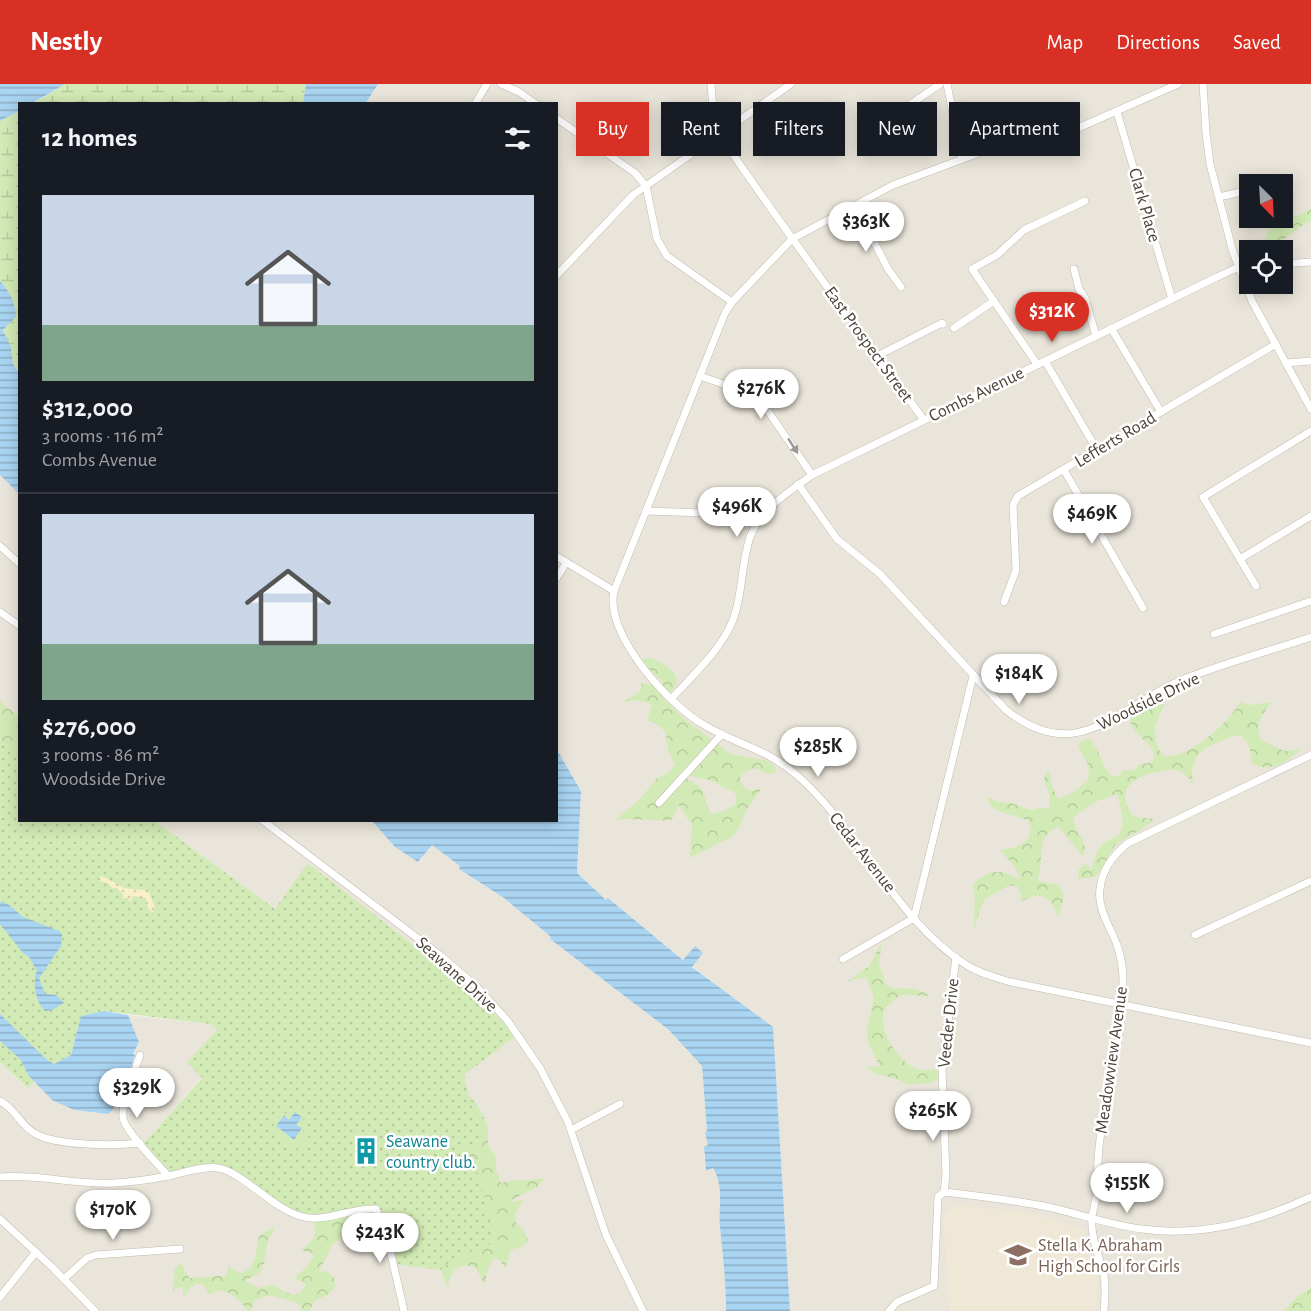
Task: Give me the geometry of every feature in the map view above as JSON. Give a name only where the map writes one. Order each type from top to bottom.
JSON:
[{"type":"street","points":[[476,102],[487,84]]},
{"type":"street","points":[[501,84],[519,92],[533,102]]},
{"type":"street","points":[[711,84],[712,102]]},
{"type":"street","points":[[741,119],[791,84]]},
{"type":"street","points":[[914,102],[940,84]]},
{"type":"street","points":[[947,84],[962,159]]},
{"type":"street","name":"Cedar Avenue","points":[[1178,84],[1078,128],[1004,144],[892,185],[792,239],[732,302],[725,313],[614,591],[615,614],[625,640],[646,673],[672,699],[702,724],[766,753],[800,777],[835,815],[914,918],[937,944],[973,969],[996,978],[1311,1043]]},
{"type":"street","points":[[1203,84],[1207,143],[1233,252],[1239,267]]},
{"type":"street","name":"Clark Place","points":[[1117,112],[1172,299]]},
{"type":"street","points":[[558,119],[627,166],[646,186],[657,238],[667,256],[732,302]]},
{"type":"street","points":[[558,274],[633,195],[688,156]]},
{"type":"street","name":"East Prospect Street","points":[[734,156],[924,420]]},
{"type":"street","points":[[1219,196],[1239,192]]},
{"type":"street","points":[[1037,363],[972,269],[997,255],[1024,230],[1084,203],[1084,201]]},
{"type":"street","points":[[855,205],[888,269],[901,287]]},
{"type":"street","points":[[1293,263],[1311,262]]},
{"type":"street","name":"Combs Avenue","points":[[761,515],[812,474],[1239,267]]},
{"type":"street","points":[[1074,269],[1096,336]]},
{"type":"street","points":[[1249,294],[1311,409]]},
{"type":"street","points":[[954,328],[994,301]]},
{"type":"street","points":[[877,356],[944,324]]},
{"type":"street","points":[[1112,328],[1161,412]]},
{"type":"street","name":"Lefferts Road","points":[[1004,602],[1016,570],[1014,501],[1018,496],[1276,345]]},
{"type":"street","points":[[1045,361],[1097,450]]},
{"type":"street","points":[[1286,363],[1311,361]]},
{"type":"street","points":[[700,376],[746,392],[761,401],[812,474]]},
{"type":"street","points":[[1256,586],[1203,497],[1311,431]]},
{"type":"street","points":[[1064,470],[1143,608]]},
{"type":"street","name":"Woodside Drive","points":[[798,484],[837,539],[879,573],[1006,710],[1025,724],[1040,730],[1056,733],[1080,732],[1112,721],[1183,680],[1311,638]]},
{"type":"street","points":[[646,511],[761,515],[747,545],[740,596],[732,621],[712,653],[672,699]]},
{"type":"street","points":[[1240,559],[1311,516]]},
{"type":"street","points":[[0,546],[18,562]]},
{"type":"street","points":[[558,557],[614,591]]},
{"type":"street","points":[[558,576],[566,563]]},
{"type":"street","points":[[1214,634],[1311,601]]},
{"type":"street","points":[[0,612],[18,625]]},
{"type":"street","points":[[843,959],[914,918],[973,676]]},
{"type":"street","points":[[659,803],[722,734]]},
{"type":"street","name":"Meadowview Avenue","points":[[1104,1311],[1106,1292],[1104,1276],[1095,1243],[1092,1218],[1096,1198],[1100,1142],[1111,1079],[1123,980],[1121,959],[1102,911],[1100,886],[1109,862],[1128,843],[1311,755]]},
{"type":"street","name":"Seawane Drive","points":[[265,822],[441,956],[477,987],[507,1020],[530,1050],[556,1097],[571,1130],[606,1235],[643,1311]]},
{"type":"street","points":[[1195,935],[1311,881]]},
{"type":"street","name":"Veeder Drive","points":[[889,1311],[897,1302],[934,1287],[938,1197],[944,1192],[946,1175],[942,1070],[956,957]]},
{"type":"street","points":[[140,1055],[126,1098],[123,1116],[125,1124],[168,1176]]},
{"type":"street","points":[[0,1101],[12,1109],[36,1135],[56,1140],[93,1144],[140,1143]]},
{"type":"street","points":[[571,1130],[620,1104]]},
{"type":"street","points":[[0,1177],[36,1177],[105,1183],[219,1168],[232,1173],[286,1211],[307,1218],[321,1218],[366,1208],[376,1209],[383,1222],[404,1311]]},
{"type":"street","points":[[944,1192],[1026,1203],[1143,1229],[1171,1232],[1221,1228],[1262,1218],[1311,1197]]},
{"type":"street","points":[[0,1219],[95,1311]]},
{"type":"street","points":[[64,1279],[87,1258],[96,1255],[180,1249]]},
{"type":"street","points":[[0,1297],[36,1252]]},
{"type":"shaded area","points":[[378,84],[1311,84],[1311,1311],[790,1311],[773,1028],[692,966],[694,947],[684,960],[608,898],[606,900],[577,873],[581,791],[558,753],[558,102],[367,102]]},
{"type":"shaded area","points":[[0,475],[18,493],[18,732],[0,725]]},
{"type":"shaded area","points":[[156,822],[373,822],[395,847],[419,862],[432,844],[460,866],[459,869],[504,898],[551,937],[550,939],[669,1030],[702,1066],[708,1145],[704,1147],[704,1155],[706,1171],[713,1168],[719,1178],[720,1225],[726,1272],[726,1311],[0,1311],[0,1062],[26,1088],[35,1081],[52,1100],[74,1110],[108,1114],[139,1042],[128,1015],[210,1024],[217,1030],[202,1077],[142,1145],[468,1094],[463,1075],[515,1037],[309,863],[275,909]]},
{"type":"shaded area","name":"Stella K. Abraham High School for Girls","points":[[953,1205],[1025,1212],[1083,1228],[1098,1282],[1096,1311],[950,1311],[943,1217]]},
{"type":"green space","points":[[65,84],[306,84],[303,102],[36,102]]},
{"type":"green space","points":[[18,112],[18,372],[13,364],[11,347],[3,330],[15,317],[15,312],[11,298],[0,281],[0,121]]},
{"type":"green space","points":[[1311,209],[1311,221],[1288,237],[1283,240],[1264,240],[1270,228],[1293,228],[1293,215],[1297,216]]},
{"type":"green space","points":[[651,658],[672,670],[677,680],[675,686],[662,697],[683,718],[731,754],[768,761],[775,767],[776,772],[770,774],[755,768],[740,777],[742,784],[751,791],[762,788],[745,812],[739,828],[733,836],[690,858],[692,825],[678,804],[671,820],[615,820],[640,799],[658,777],[668,773],[675,765],[668,750],[665,731],[655,723],[647,721],[652,704],[636,700],[623,702],[638,693],[642,688],[641,682],[651,685],[664,682],[647,668],[642,659]],"holes":[[[682,774],[712,781],[734,792],[737,797],[735,805],[712,814],[702,789]]]},
{"type":"green space","points":[[0,701],[18,716],[18,750],[0,740]]},
{"type":"green space","points":[[1240,702],[1249,705],[1271,702],[1262,715],[1259,725],[1261,740],[1284,751],[1301,749],[1278,765],[1258,766],[1251,763],[1248,745],[1241,735],[1207,747],[1197,756],[1192,775],[1193,784],[1180,771],[1174,770],[1147,774],[1139,778],[1128,787],[1125,800],[1134,817],[1154,819],[1147,826],[1115,845],[1098,874],[1094,877],[1079,879],[1078,871],[1085,864],[1092,869],[1099,849],[1104,843],[1117,836],[1122,827],[1117,794],[1095,802],[1074,817],[1075,827],[1085,845],[1083,856],[1058,827],[1050,831],[1043,843],[1037,881],[1059,885],[1064,897],[1058,918],[1049,900],[1034,896],[1021,902],[1018,887],[1008,886],[985,899],[974,931],[975,897],[972,886],[982,877],[994,872],[1003,872],[1021,879],[1015,867],[1000,850],[1019,846],[1028,839],[1030,834],[1028,821],[992,807],[988,797],[998,802],[1011,803],[1030,810],[1049,809],[1050,798],[1044,778],[1049,769],[1052,786],[1058,799],[1074,792],[1089,779],[1088,765],[1078,746],[1081,742],[1089,738],[1110,775],[1120,776],[1122,771],[1135,770],[1139,764],[1151,763],[1155,757],[1150,746],[1133,728],[1131,715],[1165,703],[1156,723],[1155,734],[1162,755],[1171,756],[1182,753],[1206,739],[1227,720]]},
{"type":"green space","points":[[0,725],[18,732],[18,822],[156,822],[275,909],[308,863],[473,992],[516,1036],[464,1075],[468,1094],[486,1131],[503,1250],[441,1270],[393,1264],[379,1211],[371,1209],[308,1220],[230,1172],[216,1168],[169,1175],[142,1145],[202,1078],[187,1062],[217,1030],[210,1024],[104,1011],[81,1016],[71,1055],[54,1064],[27,1088],[0,1062]]},
{"type":"green space","points":[[882,942],[879,963],[886,985],[893,988],[916,989],[931,996],[901,995],[885,1009],[883,1023],[892,1047],[904,1060],[920,1070],[946,1069],[938,1079],[931,1083],[908,1085],[900,1080],[877,1074],[865,1067],[880,1067],[868,1042],[867,1030],[874,997],[866,977],[848,981],[869,966]]},
{"type":"green space","points":[[468,1094],[480,1109],[488,1127],[488,1145],[496,1156],[496,1171],[501,1183],[545,1178],[537,1187],[508,1202],[523,1200],[515,1215],[516,1223],[523,1229],[529,1241],[511,1250],[505,1269],[501,1261],[495,1257],[487,1270],[485,1286],[476,1268],[460,1267],[452,1273],[448,1289],[441,1270],[443,1266],[487,1244],[493,1246],[494,1232],[474,1161],[461,1147],[480,1142],[482,1136],[480,1124]]},
{"type":"green space","points":[[295,1106],[307,1114],[300,1124],[304,1127],[303,1134],[312,1140],[304,1153],[270,1130],[283,1112],[288,1115]]},
{"type":"green space","points":[[367,1216],[363,1222],[332,1245],[319,1272],[325,1271],[334,1277],[335,1287],[329,1294],[314,1301],[310,1311],[302,1311],[298,1303],[270,1295],[255,1300],[248,1311],[230,1294],[220,1291],[209,1295],[203,1284],[193,1286],[183,1299],[183,1286],[173,1291],[174,1271],[181,1262],[190,1278],[225,1277],[229,1266],[239,1273],[250,1268],[255,1259],[259,1236],[276,1226],[268,1240],[260,1272],[245,1281],[259,1288],[271,1285],[290,1294],[298,1294],[306,1284],[294,1278],[307,1267],[314,1254],[301,1250],[315,1234],[313,1222]]},
{"type":"green space","points":[[1311,1288],[1311,1311],[1283,1311],[1298,1296]]},
{"type":"sand","points":[[102,876],[124,888],[149,892],[155,909],[153,912],[150,911],[146,898],[133,896],[130,903],[128,898],[123,898],[123,894],[117,888],[112,888],[108,883],[99,881],[99,877]]},
{"type":"water","points":[[0,84],[65,84],[35,102],[18,102],[18,112],[0,121]]},
{"type":"water","points":[[306,84],[378,84],[367,102],[303,102]]},
{"type":"water","points":[[0,281],[11,298],[16,312],[16,317],[3,330],[11,347],[13,364],[18,372],[18,493],[0,475]]},
{"type":"water","points":[[558,752],[581,791],[577,873],[606,900],[608,898],[683,960],[695,946],[703,953],[692,967],[773,1027],[790,1311],[726,1311],[720,1189],[713,1168],[706,1171],[704,1147],[708,1145],[705,1132],[707,1131],[702,1066],[669,1030],[550,939],[551,937],[504,898],[459,869],[460,866],[432,845],[418,862],[395,847],[373,822],[558,822]]},
{"type":"water","points":[[0,902],[8,904],[23,917],[62,934],[61,946],[39,978],[45,994],[56,995],[64,1003],[52,1010],[45,1011],[39,1003],[35,987],[37,971],[29,957],[23,953],[0,924]]},
{"type":"water","points":[[104,1011],[128,1015],[139,1042],[133,1054],[135,1055],[122,1094],[108,1114],[74,1110],[52,1100],[29,1076],[20,1059],[0,1041],[0,1014],[54,1064],[71,1055],[81,1016]]},
{"type":"water","points":[[295,1112],[302,1117],[296,1125],[302,1128],[294,1140],[276,1126],[284,1115],[289,1120]]},
{"type":"place","name":"Seawane country club.","points":[[366,1151]]},
{"type":"place","name":"Stella K. Abraham High School for Girls","points":[[1018,1255]]}]
